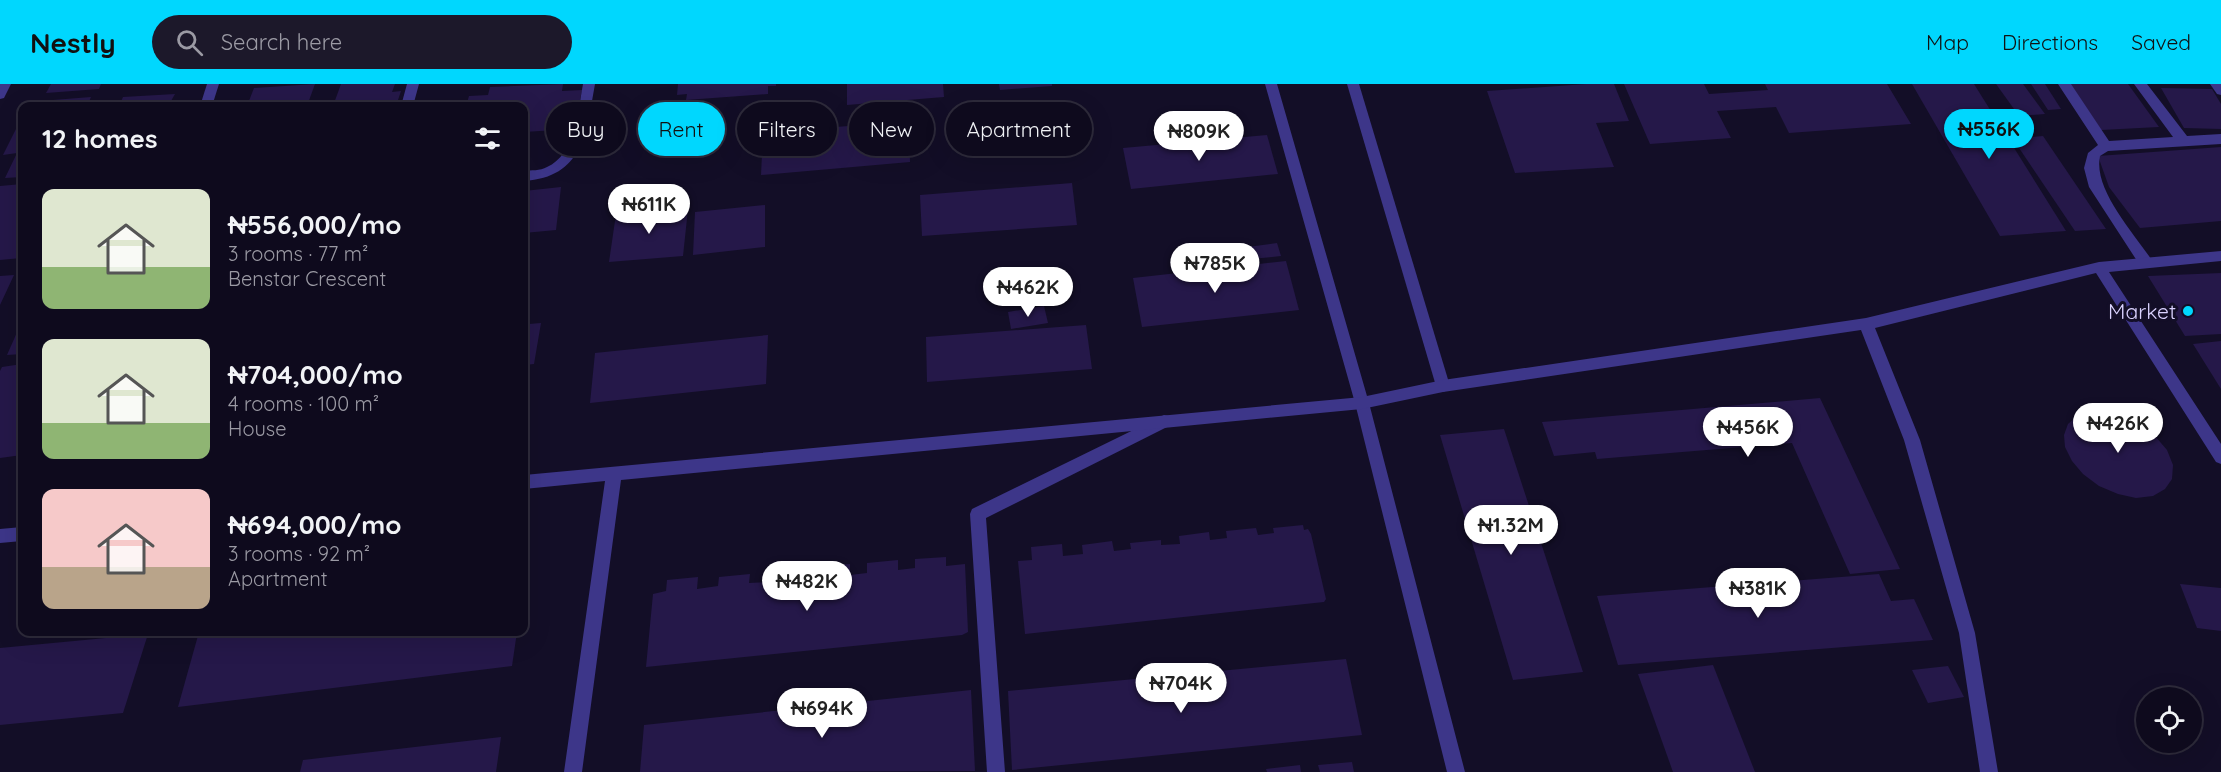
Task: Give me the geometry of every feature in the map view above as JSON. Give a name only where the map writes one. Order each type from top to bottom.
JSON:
[{"type":"street","points":[[0,95],[5,84]]},
{"type":"street","points":[[207,102],[213,84]]},
{"type":"street","points":[[408,102],[413,84]]},
{"type":"street","points":[[528,175],[549,172],[566,158],[578,138],[589,84]]},
{"type":"street","points":[[1271,84],[1362,403],[1456,772]]},
{"type":"street","points":[[1353,84],[1443,386]]},
{"type":"street","points":[[2064,84],[2106,146]]},
{"type":"street","points":[[2140,84],[2183,141]]},
{"type":"street","points":[[2216,84],[2221,91]]},
{"type":"street","points":[[2146,262],[2096,188],[2091,168],[2094,153],[2106,146],[2221,139]]},
{"type":"street","points":[[528,482],[1362,403],[1443,386],[1866,324],[2099,267],[2221,256]]},
{"type":"street","points":[[2099,267],[2221,457]]},
{"type":"street","points":[[1866,324],[1912,440],[1967,633],[1989,772]]},
{"type":"street","points":[[996,772],[978,514],[1164,421]]},
{"type":"street","points":[[573,772],[614,472]]},
{"type":"street","points":[[0,536],[18,534]]},
{"type":"building","points":[[51,84],[101,84],[99,89],[46,93]]},
{"type":"building","points":[[315,84],[308,102],[249,102],[254,88]]},
{"type":"building","points":[[341,84],[395,84],[392,92],[401,91],[397,102],[334,102]]},
{"type":"building","points":[[563,84],[562,91],[582,90],[580,102],[546,102],[546,131],[528,132],[528,102],[467,102],[469,96],[488,95],[490,87]]},
{"type":"building","points":[[678,84],[776,84],[776,86],[768,86],[768,94],[686,100],[687,94],[677,95]]},
{"type":"building","points":[[847,84],[943,84],[944,97],[883,102],[849,102],[847,105]]},
{"type":"building","points":[[999,84],[1052,84],[1052,86],[1000,90]]},
{"type":"building","points":[[1614,84],[1629,121],[1596,123],[1614,167],[1515,173],[1487,91]]},
{"type":"building","points":[[1624,84],[1704,84],[1709,94],[1768,90],[1765,84],[1887,84],[1911,124],[1789,133],[1776,107],[1717,111],[1731,138],[1650,144]]},
{"type":"building","points":[[1912,84],[1974,84],[2066,231],[2000,236]]},
{"type":"building","points":[[1996,84],[2023,84],[2045,114],[2019,116]]},
{"type":"building","points":[[2031,84],[2045,84],[2061,109],[2048,110]]},
{"type":"building","points":[[2070,84],[2128,84],[2159,127],[2101,130]]},
{"type":"building","points":[[2161,88],[2212,89],[2221,104],[2221,129],[2184,128]]},
{"type":"building","points":[[175,94],[171,101],[185,100],[184,102],[121,102],[123,97]]},
{"type":"building","points":[[91,97],[89,102],[40,101]]},
{"type":"building","points":[[18,125],[18,177],[5,178],[17,153],[3,155]]},
{"type":"building","points":[[849,126],[849,156],[910,156],[910,162],[761,175],[762,156],[837,156],[837,127]]},
{"type":"building","points":[[1267,135],[1278,174],[1131,189],[1123,148]]},
{"type":"building","points":[[2043,136],[2106,229],[2075,231],[2013,139]]},
{"type":"building","points":[[2221,147],[2221,221],[2140,228],[2109,187],[2098,156]]},
{"type":"building","points":[[1072,183],[1077,225],[922,236],[920,195]]},
{"type":"building","points":[[18,184],[18,258],[0,260],[0,186]]},
{"type":"building","points":[[561,187],[556,230],[528,233],[528,191]]},
{"type":"building","points":[[765,205],[765,247],[693,255],[695,212]]},
{"type":"building","points":[[688,209],[683,256],[609,262],[616,214]]},
{"type":"building","points":[[1277,243],[1281,256],[1252,259],[1248,247]]},
{"type":"building","points":[[1286,261],[1299,310],[1142,327],[1133,278]]},
{"type":"building","points":[[2221,273],[2221,334],[2185,336],[2148,276]]},
{"type":"building","points":[[14,275],[0,305],[0,276]]},
{"type":"building","points":[[1044,306],[1048,323],[1011,329],[1008,312]]},
{"type":"building","points":[[528,316],[530,316],[529,324],[541,323],[534,364],[528,365]]},
{"type":"building","points":[[1086,325],[1092,369],[927,382],[926,337]]},
{"type":"building","points":[[18,330],[18,354],[7,355]]},
{"type":"building","points":[[768,335],[766,384],[590,403],[595,353]]},
{"type":"building","points":[[2221,341],[2221,389],[2193,344]]},
{"type":"building","points":[[18,365],[18,456],[0,458],[0,371],[2,367]]},
{"type":"building","points":[[1820,398],[1900,569],[1850,574],[1792,443],[1597,459],[1595,452],[1554,456],[1542,422]]},
{"type":"building","points":[[2089,411],[2122,415],[2140,424],[2155,436],[2167,450],[2173,465],[2172,479],[2165,489],[2153,496],[2136,498],[2099,486],[2083,474],[2072,461],[2065,447],[2064,435],[2068,424],[2077,416]]},
{"type":"building","points":[[1504,429],[1583,672],[1513,680],[1440,435]]},
{"type":"building","points":[[1303,525],[1304,530],[1308,529],[1311,534],[1326,599],[1324,602],[1025,634],[1018,561],[1032,560],[1031,547],[1062,544],[1063,556],[1083,554],[1082,545],[1112,541],[1114,551],[1131,549],[1130,543],[1161,540],[1161,545],[1180,544],[1179,536],[1209,532],[1210,540],[1227,538],[1226,531],[1256,528],[1258,535],[1274,533],[1273,528]]},
{"type":"building","points":[[946,557],[946,566],[965,564],[968,632],[962,635],[646,667],[653,594],[666,591],[667,580],[698,577],[697,589],[718,586],[719,577],[750,574],[749,583],[767,582],[767,575],[799,572],[799,579],[818,578],[818,567],[850,564],[850,575],[867,573],[867,563],[898,560],[898,570],[915,568],[915,559]]},
{"type":"building","points":[[1879,574],[1891,601],[1914,599],[1933,640],[1618,665],[1597,596]]},
{"type":"building","points":[[2180,584],[2221,588],[2221,631],[2197,628]]},
{"type":"building","points":[[147,636],[123,713],[0,725],[0,648]]},
{"type":"building","points":[[198,636],[516,636],[512,666],[178,707]]},
{"type":"building","points":[[1346,659],[1362,735],[1012,770],[1008,691]]},
{"type":"building","points":[[1713,665],[1755,772],[1673,772],[1638,674]]},
{"type":"building","points":[[1948,666],[1964,697],[1928,703],[1912,670]]},
{"type":"building","points":[[971,690],[975,771],[640,772],[644,725]]},
{"type":"building","points":[[501,737],[496,772],[300,772],[303,760]]},
{"type":"building","points":[[1352,762],[1354,772],[1320,772],[1318,765]]},
{"type":"building","points":[[1300,765],[1301,772],[1267,772],[1266,769]]},
{"type":"place","name":"Market","points":[[2188,311]]}]
